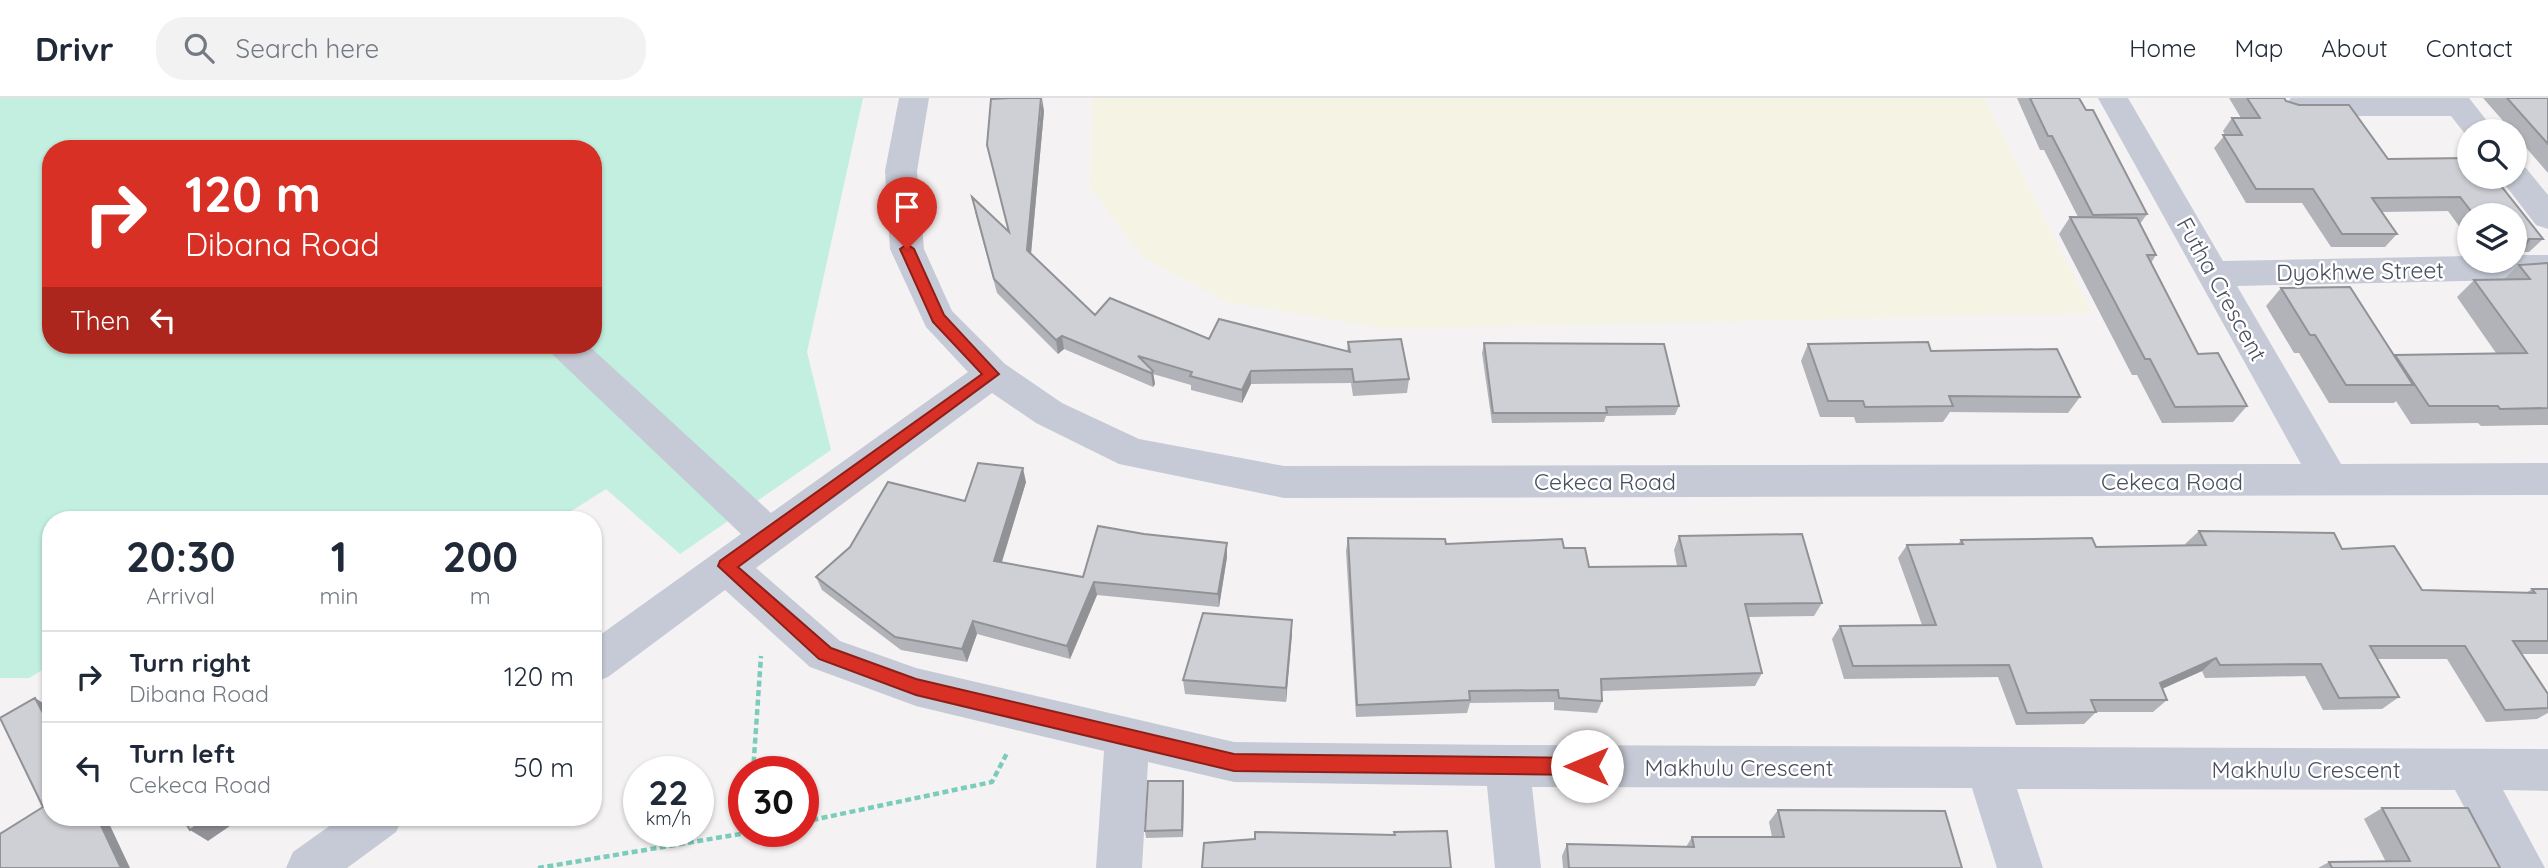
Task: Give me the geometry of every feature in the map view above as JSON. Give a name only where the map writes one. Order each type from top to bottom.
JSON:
[{"type":"street","name":"Cekeca Road","points":[[914,98],[901,171],[907,249],[938,318],[992,374],[1049,413],[1132,453],[1284,482],[2548,479]]},
{"type":"street","name":"Futha Crescent","points":[[2113,98],[2330,480]]},
{"type":"street","points":[[2289,106],[2456,102],[2469,119]]},
{"type":"street","points":[[2525,189],[2548,217]]},
{"type":"street","name":"Dyokhwe Street","points":[[2213,274],[2548,267]]},
{"type":"street","points":[[575,354],[769,536]]},
{"type":"street","points":[[602,657],[992,374]]},
{"type":"street","name":"Makhulu Crescent","points":[[726,566],[825,654],[916,687],[1234,762],[1507,766],[2548,770]]},
{"type":"street","points":[[1119,868],[1128,738]]},
{"type":"street","points":[[1507,766],[1518,868]]},
{"type":"street","points":[[1988,768],[2020,868]]},
{"type":"street","points":[[2468,770],[2522,868]]},
{"type":"street","points":[[309,868],[367,826]]},
{"type":"path","points":[[754,756],[765,603]]},
{"type":"path","points":[[819,819],[992,782],[1026,715]]},
{"type":"path","points":[[538,868],[728,836]]},
{"type":"green space","points":[[0,98],[863,98],[807,352],[831,450],[680,554],[606,489],[571,511],[42,511],[42,670],[29,678],[0,678]]},
{"type":"sand","points":[[1093,98],[1984,98],[2092,313],[1387,329],[1225,301],[1143,257],[1090,187]]},
{"type":"building","points":[[1041,98],[1027,250],[1095,315],[1110,298],[1209,339],[1219,319],[1350,352],[1348,342],[1401,339],[1409,379],[1354,382],[1352,369],[1251,371],[1242,390],[1190,376],[1192,372],[1138,356],[1153,371],[1151,373],[1062,336],[1056,340],[994,279],[972,197],[1009,232],[987,145],[991,99]]},
{"type":"building","points":[[2030,98],[2079,98],[2086,110],[2093,110],[2147,214],[2093,215],[2052,136],[2048,136]]},
{"type":"building","points":[[2247,98],[2284,98],[2299,105],[2349,105],[2388,159],[2457,158],[2457,189],[2503,189],[2515,203],[2465,203],[2460,197],[2372,198],[2397,234],[2342,234],[2313,189],[2256,189],[2223,135],[2242,135],[2232,118],[2260,118]]},
{"type":"building","points":[[2507,98],[2548,98],[2548,144],[2527,119]]},
{"type":"building","points":[[2070,217],[2137,218],[2156,255],[2147,255],[2198,354],[2218,353],[2247,406],[2175,407],[2150,359],[2145,359]]},
{"type":"building","points":[[2527,219],[2543,239],[2529,239],[2527,243]]},
{"type":"building","points":[[2548,263],[2548,408],[2429,406],[2395,355],[2527,353],[2474,280],[2530,279],[2525,273],[2527,264]]},
{"type":"building","points":[[2350,287],[2413,385],[2346,385],[2281,288]]},
{"type":"building","points":[[1928,342],[1931,351],[2057,349],[2080,397],[1949,396],[1953,406],[1865,407],[1863,401],[1828,401],[1808,344]]},
{"type":"building","points":[[1484,343],[1664,344],[1679,406],[1606,407],[1607,413],[1493,413]]},
{"type":"building","points":[[978,463],[1023,468],[994,561],[1083,577],[1098,526],[1227,543],[1218,594],[1094,582],[1067,646],[973,621],[962,649],[895,637],[816,577],[850,547],[888,482],[965,501]]},
{"type":"building","points":[[2199,531],[2334,533],[2342,549],[2394,546],[2422,590],[2535,593],[2532,589],[2548,589],[2548,641],[2513,641],[2548,694],[2548,708],[2505,710],[2465,646],[2370,646],[2399,697],[2339,698],[2321,664],[2220,665],[2216,658],[2160,683],[2167,700],[2091,700],[2096,712],[2027,713],[2009,665],[1853,666],[1840,626],[1936,625],[1907,545],[1963,544],[1961,540],[2092,538],[2096,547],[2206,545]]},
{"type":"building","points":[[1802,534],[1822,603],[1745,604],[1762,673],[1601,679],[1602,701],[1559,698],[1558,690],[1469,691],[1470,700],[1357,705],[1348,538],[1445,539],[1446,544],[1562,539],[1564,548],[1585,548],[1589,567],[1686,566],[1679,536]]},
{"type":"building","points":[[1203,613],[1292,620],[1286,688],[1183,680]]},
{"type":"building","points":[[35,698],[42,711],[42,805],[0,718]]},
{"type":"building","points":[[1148,781],[1183,781],[1182,830],[1145,831]]},
{"type":"building","points":[[42,808],[42,826],[101,826],[121,868],[0,868],[0,834]]},
{"type":"building","points":[[2382,808],[2468,808],[2500,868],[2332,868],[2329,862],[2410,861]]},
{"type":"building","points":[[1778,810],[1945,811],[1962,868],[1569,868],[1567,844],[1694,847],[1692,837],[1784,837]]},
{"type":"building","points":[[1447,831],[1451,868],[1202,868],[1204,843],[1255,839],[1255,832],[1395,835],[1394,832]]},
{"type":"route","points":[[907,249],[938,318],[992,374],[726,566],[825,654],[916,687],[1234,762],[1587,766]]}]
